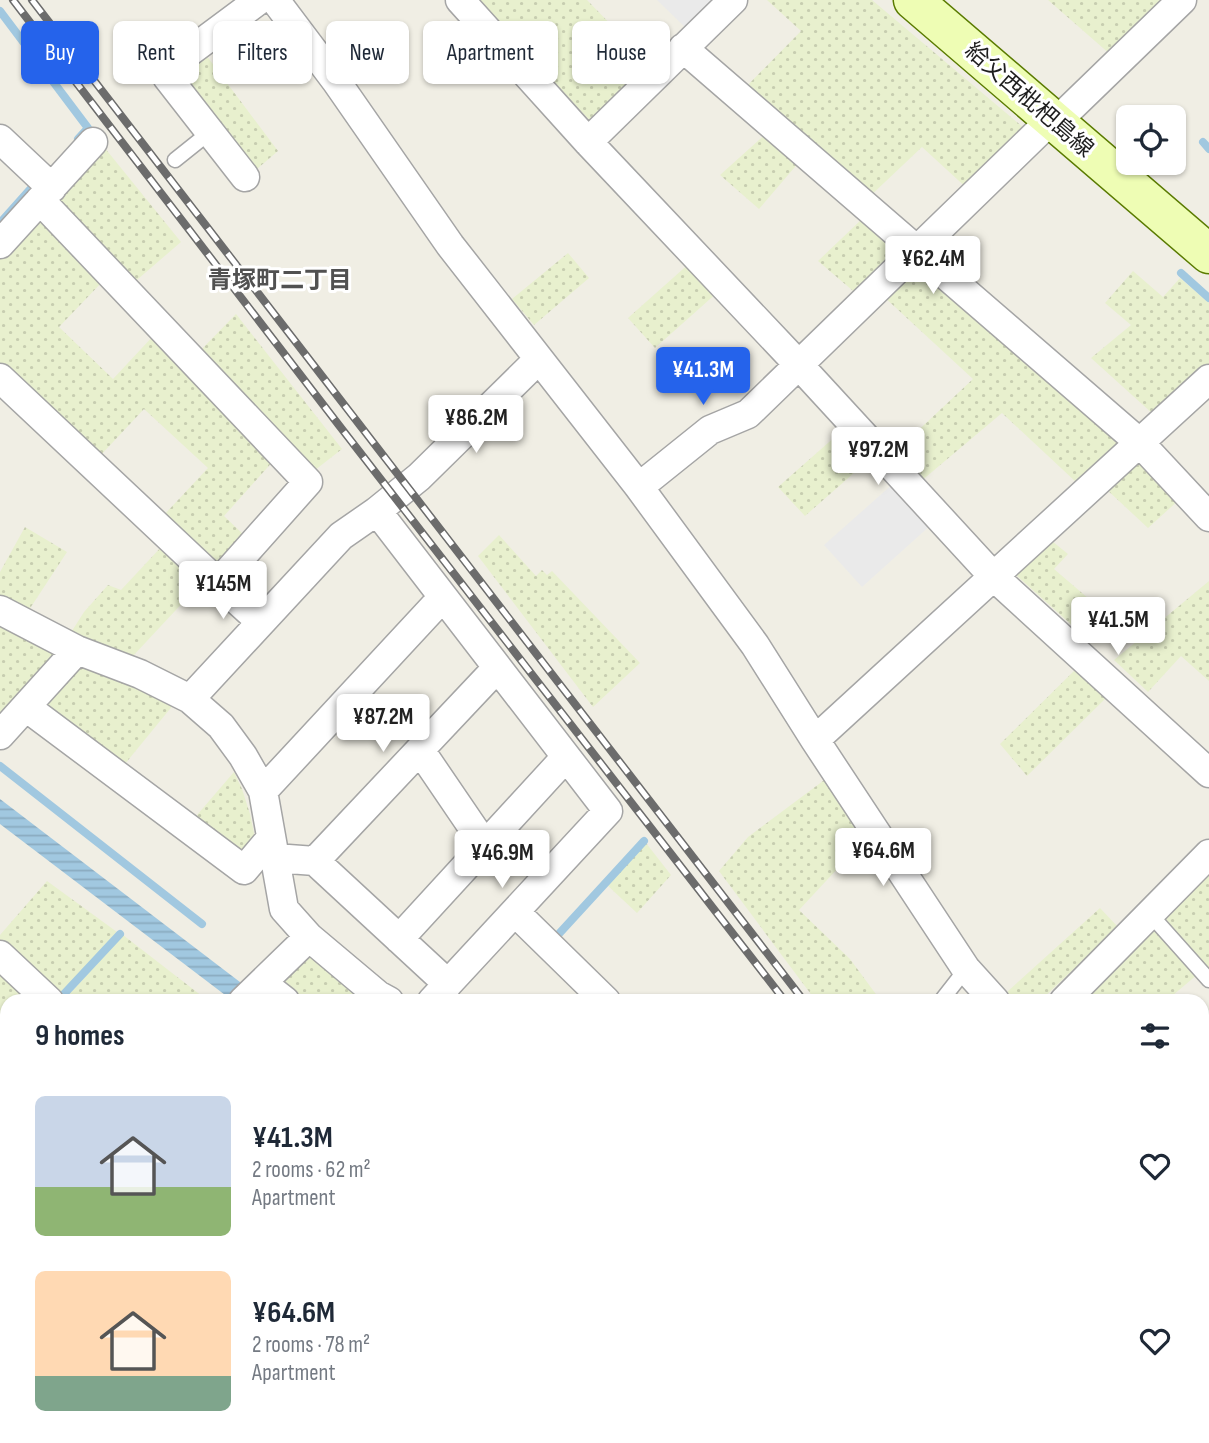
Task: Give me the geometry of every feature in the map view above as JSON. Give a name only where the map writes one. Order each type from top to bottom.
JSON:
[{"type":"main road","name":"給父西枇杷島線","points":[[913,0],[1209,254]]},
{"type":"street","points":[[245,177],[167,78],[173,64],[260,0]]},
{"type":"street","points":[[275,0],[336,81],[450,245],[639,487],[755,645],[966,969],[989,994]]},
{"type":"street","points":[[460,0],[588,142],[993,576],[1209,773]]},
{"type":"street","points":[[588,142],[733,0]]},
{"type":"street","points":[[639,487],[710,430],[748,414],[1182,0]]},
{"type":"street","points":[[683,48],[1140,443],[1209,517]]},
{"type":"street","points":[[0,139],[46,194],[307,482],[218,583]]},
{"type":"street","points":[[0,244],[93,142]]},
{"type":"street","points":[[190,699],[341,536],[419,477],[539,359]]},
{"type":"street","points":[[0,379],[261,622]]},
{"type":"street","points":[[815,740],[1209,379]]},
{"type":"street","points":[[273,848],[315,861],[399,939],[440,993],[608,811],[377,511]]},
{"type":"street","points":[[263,791],[443,597]]},
{"type":"street","points":[[0,610],[77,650],[140,674],[190,699],[221,726],[243,756],[263,791],[284,909],[309,937],[376,994]]},
{"type":"street","points":[[0,735],[77,650]]},
{"type":"street","points":[[315,861],[498,668]]},
{"type":"street","points":[[26,707],[244,870],[273,848]]},
{"type":"street","points":[[420,750],[484,844]]},
{"type":"street","points":[[399,939],[566,757]]},
{"type":"street","points":[[1071,994],[1209,854]]},
{"type":"street","points":[[515,912],[599,994]]},
{"type":"street","points":[[254,991],[309,937]]},
{"type":"street","points":[[0,955],[42,994]]},
{"type":"lane","points":[[175,160],[210,132]]},
{"type":"lane","points":[[1150,914],[1209,980]]},
{"type":"lane","points":[[946,994],[966,969]]},
{"type":"green space","points":[[478,0],[587,0],[607,21],[572,21],[572,84],[640,84],[595,126],[556,84],[558,21],[498,21]]},
{"type":"green space","points":[[767,0],[872,0],[1024,128],[970,191],[922,147],[866,200],[741,92],[801,31]]},
{"type":"green space","points":[[1048,0],[1167,0],[1111,55]]},
{"type":"green space","points":[[203,51],[213,64],[213,84],[228,84],[278,151],[251,174],[183,84],[199,84],[199,55]]},
{"type":"green space","points":[[768,132],[800,161],[759,209],[720,175]]},
{"type":"green space","points":[[104,147],[181,242],[131,285],[55,197]]},
{"type":"green space","points":[[44,216],[105,279],[59,327],[113,379],[155,334],[276,458],[224,516],[245,536],[220,562],[213,564],[163,516],[208,468],[144,409],[99,457],[0,365],[0,255]]},
{"type":"green space","points":[[862,219],[901,254],[859,296],[818,261]]},
{"type":"green space","points":[[568,253],[589,278],[534,325],[512,299]]},
{"type":"green space","points":[[692,261],[719,291],[655,348],[628,318]]},
{"type":"green space","points":[[912,266],[1123,444],[1077,483],[1002,413],[920,482],[894,453],[973,379],[882,295]]},
{"type":"green space","points":[[1133,271],[1163,297],[1180,278],[1209,303],[1209,364],[1153,414],[1091,358],[1131,325],[1105,303]]},
{"type":"green space","points":[[236,314],[342,449],[310,474],[198,353]]},
{"type":"green space","points":[[845,428],[871,458],[805,516],[778,487]]},
{"type":"green space","points":[[1143,460],[1181,498],[1148,528],[1104,487],[1132,461]]},
{"type":"green space","points":[[25,527],[67,552],[27,613],[0,601],[0,572]]},
{"type":"green space","points":[[499,535],[536,576],[542,570],[547,575],[552,571],[640,663],[593,707],[478,556]]},
{"type":"green space","points":[[1052,541],[1068,554],[1054,569],[1096,605],[1075,628],[1015,574]]},
{"type":"green space","points":[[164,544],[203,581],[132,657],[70,634],[84,612],[108,585],[121,590]]},
{"type":"green space","points":[[1209,581],[1209,681],[1181,656],[1148,692],[1114,660]]},
{"type":"green space","points":[[0,625],[60,657],[0,723]]},
{"type":"green space","points":[[88,664],[174,704],[120,770],[50,718],[44,698],[70,668]]},
{"type":"green space","points":[[1079,666],[1110,694],[1027,776],[1000,744]]},
{"type":"green space","points":[[234,772],[250,814],[256,843],[247,854],[191,822]]},
{"type":"green space","points":[[827,778],[867,837],[799,910],[850,959],[876,994],[811,994],[719,871],[748,837]]},
{"type":"green space","points":[[646,843],[671,875],[637,913],[607,885]]},
{"type":"green space","points":[[1209,867],[1209,970],[1160,917]]},
{"type":"green space","points":[[47,881],[117,932],[61,994],[55,994],[0,944],[0,935]]},
{"type":"green space","points":[[1100,908],[1118,927],[1047,994],[1007,992]]},
{"type":"green space","points":[[1151,925],[1198,974],[1174,994],[1081,994]]},
{"type":"green space","points":[[123,935],[199,994],[69,994]]},
{"type":"green space","points":[[311,954],[362,994],[290,994],[283,988],[282,979]]},
{"type":"green space","points":[[0,963],[33,994],[0,994]]},
{"type":"shaded area","points":[[657,0],[725,0],[691,33]]},
{"type":"shaded area","points":[[895,482],[932,524],[862,587],[824,545]]},
{"type":"water","points":[[0,799],[256,994],[224,994],[0,824]]},
{"type":"waterway","points":[[0,11],[88,128],[78,139]]},
{"type":"waterway","points":[[1203,142],[1209,149]]},
{"type":"waterway","points":[[0,223],[34,185]]},
{"type":"waterway","points":[[1181,273],[1209,298]]},
{"type":"waterway","points":[[0,766],[202,924]]},
{"type":"waterway","points":[[556,937],[644,841]]},
{"type":"waterway","points":[[64,994],[120,934]]},
{"type":"railway","points":[[13,0],[780,994]]},
{"type":"railway","points":[[32,0],[799,994]]},
{"type":"district","name":"青塚町二丁目","points":[[280,280]]}]
